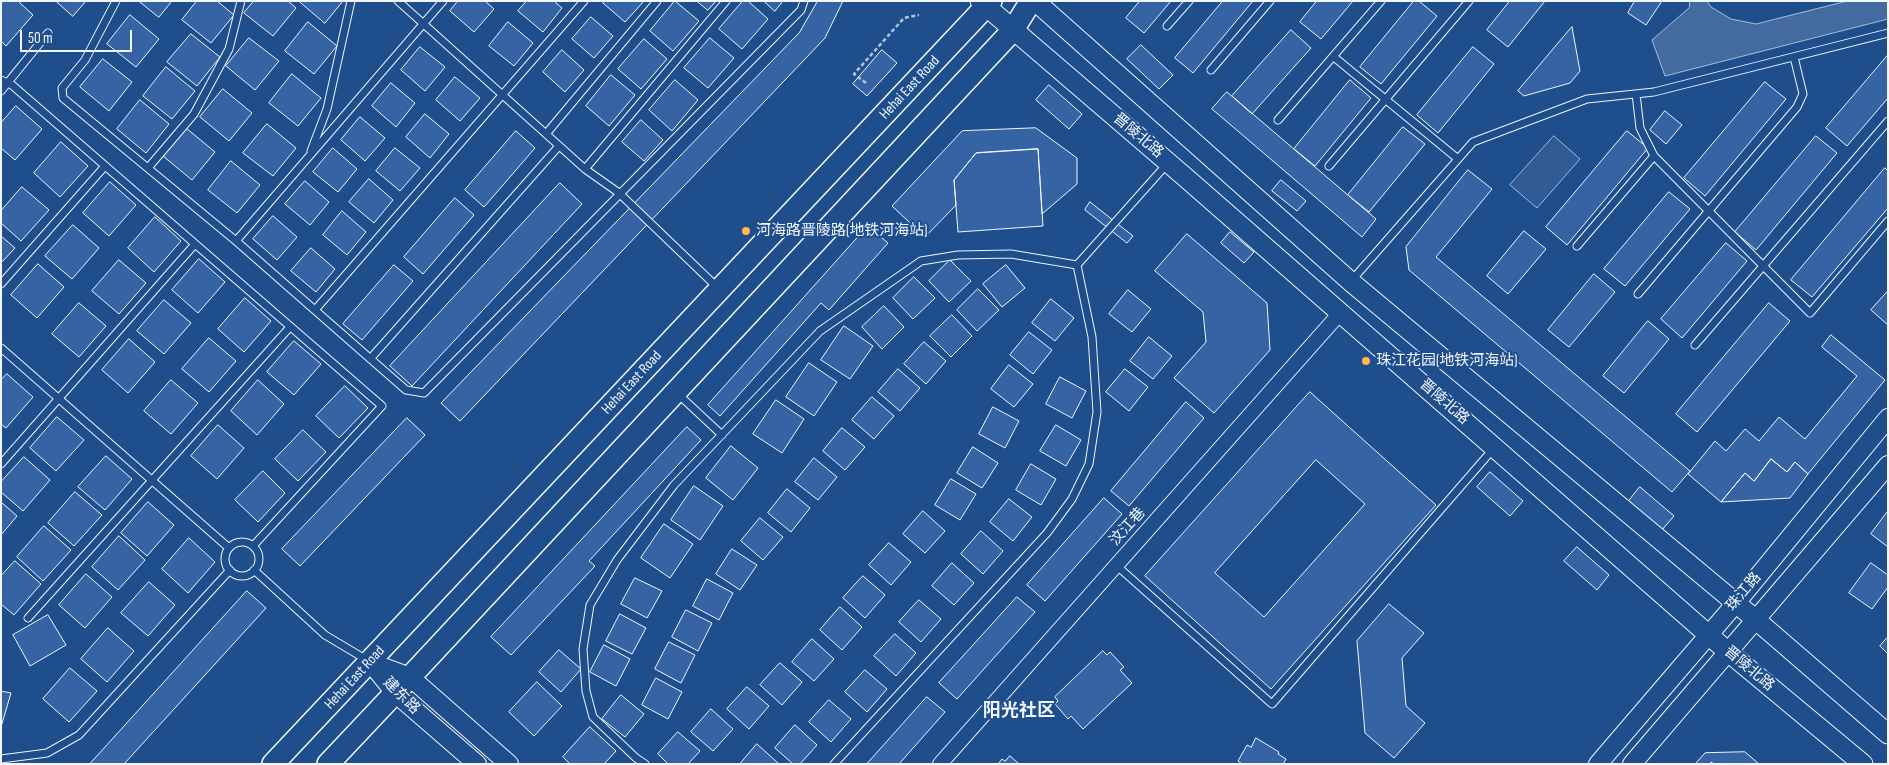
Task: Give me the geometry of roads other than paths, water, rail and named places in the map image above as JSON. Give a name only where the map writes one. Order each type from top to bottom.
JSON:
[{"type":"main road","points":[[328,764],[1013,30],[1033,1]]},
{"type":"main road","name":"晋陵北路","points":[[1033,1],[1350,282],[1736,603],[1888,734]]},
{"type":"main road","name":"晋陵北路","points":[[985,3],[1013,30],[1341,312],[1727,651],[1863,764]]},
{"type":"main road","name":"Hehai East Road","points":[[273,764],[720,290],[985,3]]},
{"type":"street","name":"汶江巷","points":[[940,764],[1341,312]]},
{"type":"street","name":"珠江路","points":[[1598,764],[1736,603],[1888,418]]},
{"type":"street","name":"珠江路","points":[[1632,764],[1888,465]]},
{"type":"street","name":"建东路","points":[[370,662],[410,677],[510,764]]},
{"type":"street","name":"建东路","points":[[370,662],[395,693],[477,764]]},
{"type":"lane","points":[[116,1],[85,60],[62,88],[63,98],[236,240],[406,390],[424,393],[801,10],[804,1]]},
{"type":"lane","points":[[148,168],[194,114],[230,49],[241,1]]},
{"type":"lane","points":[[309,156],[327,109],[351,1]]},
{"type":"lane","points":[[398,1],[559,146],[619,193],[720,290]]},
{"type":"lane","points":[[236,240],[443,1]]},
{"type":"lane","points":[[314,310],[584,1]]},
{"type":"lane","points":[[546,134],[657,1]]},
{"type":"lane","points":[[586,169],[726,1]]},
{"type":"lane","points":[[1167,26],[1189,1]]},
{"type":"lane","points":[[1211,70],[1270,1]]},
{"type":"lane","points":[[1278,120],[1381,1]]},
{"type":"lane","points":[[1329,166],[1469,1]]},
{"type":"lane","points":[[1,91],[4,81],[48,33]]},
{"type":"lane","points":[[1350,282],[1473,142],[1588,99],[1654,92],[1888,33]]},
{"type":"lane","points":[[1334,57],[1458,159]]},
{"type":"lane","points":[[1638,294],[1797,107],[1803,94],[1794,57]]},
{"type":"lane","points":[[4,81],[12,85],[382,406],[253,546]]},
{"type":"lane","points":[[1636,94],[1640,128],[1654,156],[1810,313],[1888,221]]},
{"type":"lane","points":[[1695,345],[1888,121]]},
{"type":"lane","points":[[370,359],[559,146]]},
{"type":"lane","points":[[1577,246],[1654,156]]},
{"type":"lane","points":[[1077,265],[1168,162]]},
{"type":"lane","points":[[1,284],[105,166]]},
{"type":"lane","points":[[1,464],[195,244]]},
{"type":"lane","points":[[645,764],[592,717],[586,691],[583,649],[590,605],[617,560],[674,485],[820,332],[921,261],[958,255],[1011,254],[1077,265]]},
{"type":"lane","points":[[834,764],[1047,533],[1072,499],[1089,464],[1097,412],[1092,337],[1077,265]]},
{"type":"lane","points":[[28,618],[290,327]]},
{"type":"lane","points":[[1,348],[229,548]]},
{"type":"lane","points":[[676,392],[722,435]]},
{"type":"lane","points":[[1116,565],[1272,704],[1494,447]]},
{"type":"lane","points":[[244,542],[253,546],[259,555],[257,566],[254,570],[250,573],[239,575],[230,570],[226,559],[229,548],[244,542]]},
{"type":"lane","points":[[1,759],[47,753],[79,736],[230,570]]},
{"type":"lane","points":[[254,570],[325,635],[370,662]]},
{"type":"place","name":"河海路晋陵路(地铁河海站)","points":[[746,231]]},
{"type":"place","name":"珠江花园(地铁河海站)","points":[[1366,361]]},
{"type":"district","name":"阳光社区","points":[[1019,711]]}]
